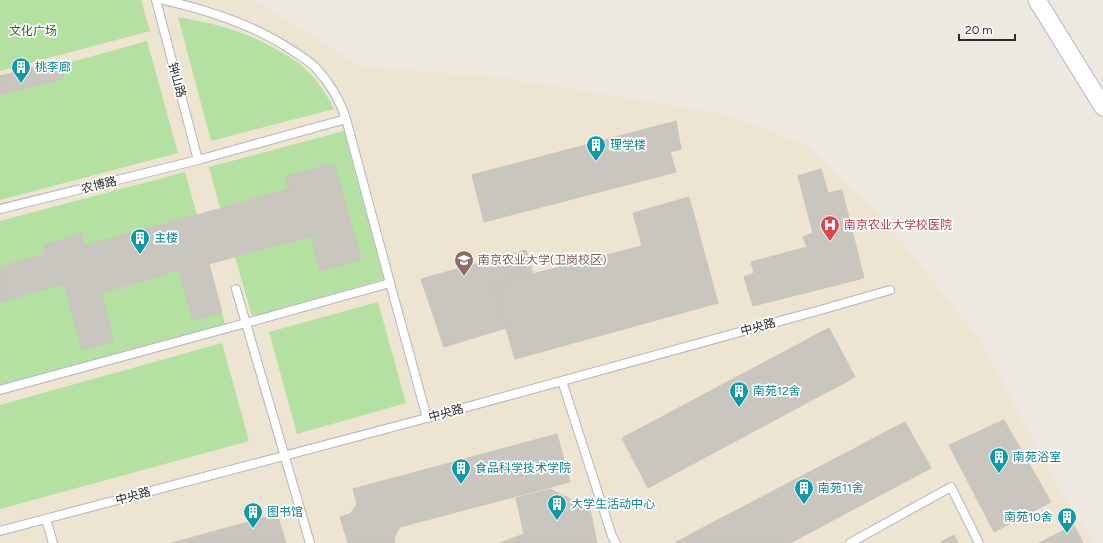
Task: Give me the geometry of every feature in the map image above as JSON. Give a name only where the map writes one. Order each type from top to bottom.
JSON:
[{"type":"street","points":[[1037,0],[1103,107]]},
{"type":"lane","name":"钟山路","points":[[156,0],[198,160]]},
{"type":"lane","points":[[164,0],[195,7],[257,30],[282,44],[315,67],[333,90],[346,119],[428,418]]},
{"type":"lane","name":"农博路","points":[[0,209],[198,160],[346,119]]},
{"type":"lane","points":[[0,390],[246,324],[390,283]]},
{"type":"lane","points":[[236,289],[310,543]]},
{"type":"lane","name":"中央路","points":[[0,532],[428,418],[890,290]]},
{"type":"lane","points":[[562,381],[612,536],[616,543]]},
{"type":"lane","points":[[850,543],[951,487],[979,543]]},
{"type":"lane","points":[[46,519],[53,543]]},
{"type":"shaded area","name":"南京农业大学(卫岗校区)","points":[[0,0],[254,0],[362,67],[498,77],[726,115],[806,145],[878,213],[980,340],[1061,492],[1095,543],[0,543]]},
{"type":"green space","name":"文化广场","points":[[0,0],[141,0],[150,31],[0,71]]},
{"type":"green space","points":[[178,17],[217,25],[253,37],[288,56],[302,66],[314,78],[334,109],[211,141]]},
{"type":"green space","points":[[147,41],[178,153],[0,200],[0,95],[64,78],[60,65]]},
{"type":"green space","points":[[344,131],[384,279],[252,316],[235,257],[311,236],[320,270],[361,259],[334,163],[286,177],[289,189],[220,208],[209,167]]},
{"type":"green space","points":[[185,172],[197,215],[84,246],[80,234],[43,245],[46,254],[0,267],[0,221]]},
{"type":"green space","points":[[179,270],[222,312],[225,325],[0,385],[0,302],[64,284],[82,350],[114,341],[101,293]]},
{"type":"green space","points":[[378,302],[406,403],[297,434],[269,332]]},
{"type":"green space","points":[[222,343],[249,441],[0,509],[0,405]]},
{"type":"building","name":"桃李廊","points":[[59,61],[64,78],[0,95],[0,76]]},
{"type":"building","name":"理学楼","points":[[676,121],[681,149],[670,152],[676,172],[484,222],[472,175]]},
{"type":"building","name":"主楼","points":[[334,163],[361,259],[320,271],[311,236],[209,264],[222,312],[193,320],[179,270],[101,293],[114,341],[82,350],[64,284],[0,302],[0,267],[46,254],[43,245],[81,234],[84,246],[197,215],[289,189],[285,177]]},
{"type":"building","name":"南京农业大学校医院","points":[[821,169],[828,193],[842,190],[864,278],[753,306],[744,277],[754,273],[751,262],[807,247],[803,237],[813,233],[798,176]]},
{"type":"building","points":[[689,197],[718,303],[515,359],[493,284],[642,246],[633,213]]},
{"type":"building","points":[[526,250],[533,274],[493,284],[506,328],[444,347],[421,279]]},
{"type":"building","name":"南苑12舍","points":[[829,328],[855,377],[648,488],[622,438]]},
{"type":"building","name":"南苑浴室","points":[[1004,420],[1051,502],[994,532],[949,445]]},
{"type":"building","name":"南苑11舍","points":[[905,422],[931,468],[790,543],[676,543],[676,542]]},
{"type":"building","name":"食品科学技术学院","points":[[557,434],[570,482],[400,527],[394,538],[395,543],[348,543],[340,517],[350,514],[357,504],[353,489]]},
{"type":"building","name":"大学生活动中心","points":[[550,489],[590,509],[597,543],[500,543],[524,534],[516,498]]},
{"type":"building","name":"图书馆","points":[[277,514],[286,543],[172,543]]},
{"type":"building","name":"南苑10舍","points":[[1074,525],[1083,543],[1039,543]]},
{"type":"building","points":[[954,535],[958,543],[939,543]]},
{"type":"place","name":"桃李廊","points":[[21,84]]},
{"type":"place","name":"理学楼","points":[[596,162]]},
{"type":"place","name":"南京农业大学校医院","points":[[830,242]]},
{"type":"place","name":"主楼","points":[[140,255]]},
{"type":"place","name":"南京农业大学(卫岗校区)","points":[[464,277]]},
{"type":"place","name":"南苑12舍","points":[[739,408]]},
{"type":"place","name":"南苑浴室","points":[[999,474]]},
{"type":"place","name":"食品科学技术学院","points":[[461,485]]},
{"type":"place","name":"南苑11舍","points":[[804,505]]},
{"type":"place","name":"大学生活动中心","points":[[557,521]]},
{"type":"place","name":"图书馆","points":[[253,529]]},
{"type":"place","name":"南苑10舍","points":[[1067,534]]}]
